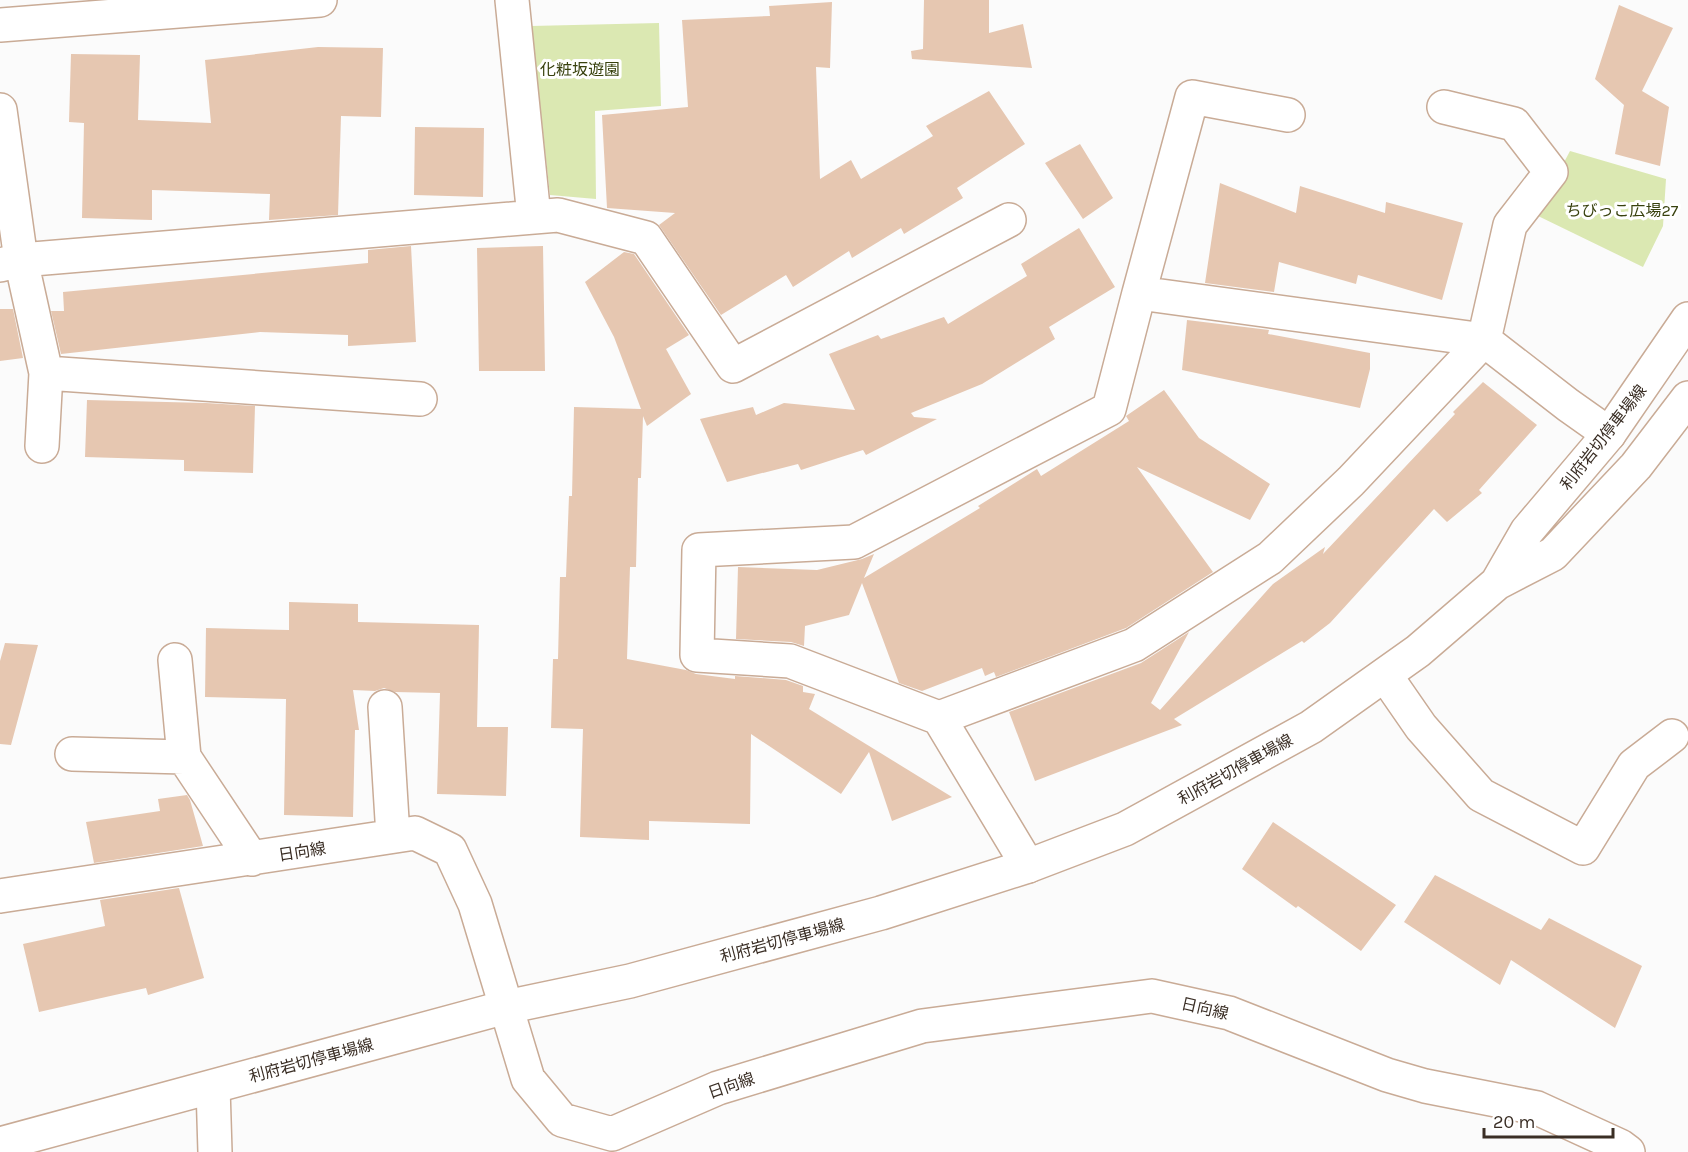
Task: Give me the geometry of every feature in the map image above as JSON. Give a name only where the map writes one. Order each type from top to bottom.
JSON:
[{"type":"street","points":[[0,25],[320,0]]},
{"type":"street","points":[[512,0],[534,216]]},
{"type":"street","points":[[1028,866],[939,718],[790,662],[697,655],[699,550],[854,542],[1109,409],[1192,98],[1288,115]]},
{"type":"street","points":[[939,718],[1134,645],[1270,558],[1351,481],[1484,340],[1510,225],[1551,172],[1514,124],[1444,107]]},
{"type":"street","points":[[0,110],[10,262],[46,373],[42,446]]},
{"type":"street","points":[[10,262],[558,215],[646,238],[733,366],[1009,220]]},
{"type":"street","points":[[1139,293],[1484,340],[1609,434]]},
{"type":"street","name":"利府岩切停車場線","points":[[1497,583],[1527,531],[1609,434],[1688,319]]},
{"type":"street","points":[[46,373],[420,399]]},
{"type":"street","name":"利府岩切停車場線","points":[[0,1144],[506,1007],[642,978],[881,913],[1028,866],[1125,829],[1311,727],[1418,651],[1497,583],[1552,554],[1636,466],[1688,398]]},
{"type":"street","points":[[175,660],[184,757],[252,859]]},
{"type":"street","points":[[1385,675],[1421,727],[1481,795],[1583,848],[1634,765],[1672,736]]},
{"type":"street","points":[[385,707],[393,836]]},
{"type":"street","points":[[72,754],[184,757]]},
{"type":"street","name":"日向線","points":[[0,896],[415,833],[450,850],[476,904],[528,1079],[562,1120],[612,1134],[718,1088],[922,1026],[1152,996],[1229,1013],[1387,1075],[1425,1086],[1537,1108],[1620,1146],[1628,1152]]},
{"type":"street","points":[[213,1087],[215,1152]]},
{"type":"green space","name":"化粧坂遊園","points":[[659,23],[661,106],[595,111],[596,199],[550,195],[531,26]]},
{"type":"green space","name":"ちびっこ広場27","points":[[1570,151],[1666,179],[1663,226],[1643,267],[1536,215]]},
{"type":"building","points":[[924,0],[989,0],[989,33],[1023,24],[1032,68],[912,59],[911,51],[923,49]]},
{"type":"building","points":[[832,2],[830,68],[816,67],[820,179],[851,160],[861,179],[933,136],[926,126],[989,91],[1025,144],[957,188],[963,198],[904,234],[901,228],[852,258],[849,251],[793,287],[786,275],[721,315],[659,225],[675,213],[607,208],[602,115],[688,107],[682,20],[770,16],[769,6]]},
{"type":"building","points":[[1619,5],[1673,28],[1642,91],[1669,107],[1660,166],[1615,154],[1624,105],[1595,79]]},
{"type":"building","points":[[318,47],[383,48],[381,117],[341,116],[338,215],[269,220],[270,194],[152,190],[152,220],[82,218],[84,123],[69,122],[71,54],[140,55],[138,120],[211,123],[205,60]]},
{"type":"building","points":[[415,127],[484,128],[483,197],[414,195]]},
{"type":"building","points":[[1080,144],[1113,198],[1083,219],[1045,163]]},
{"type":"building","points":[[1220,183],[1296,213],[1300,186],[1385,213],[1386,202],[1463,223],[1442,300],[1358,275],[1356,284],[1279,262],[1274,292],[1205,283]]},
{"type":"building","points":[[1079,228],[1115,287],[1049,327],[1055,339],[982,384],[911,413],[914,417],[937,419],[866,455],[863,450],[801,470],[798,464],[727,482],[700,419],[753,407],[756,415],[784,403],[855,410],[829,354],[878,335],[881,339],[944,317],[948,324],[1027,276],[1021,264]]},
{"type":"building","points":[[411,246],[416,342],[348,346],[348,335],[260,332],[61,354],[51,311],[64,311],[63,292],[368,263],[368,250]]},
{"type":"building","points":[[543,246],[545,371],[479,371],[477,248]]},
{"type":"building","points":[[624,252],[634,254],[689,335],[666,349],[691,394],[647,426],[643,416],[641,478],[638,478],[636,567],[630,567],[627,659],[696,674],[735,679],[735,676],[786,680],[803,686],[803,692],[815,694],[809,709],[952,797],[892,821],[869,752],[841,794],[751,734],[750,824],[649,821],[649,840],[580,837],[583,729],[551,728],[553,659],[558,659],[560,577],[566,577],[569,496],[572,496],[574,407],[641,409],[614,337],[585,282]]},
{"type":"building","points":[[0,309],[13,309],[23,358],[0,361]]},
{"type":"building","points":[[1187,320],[1269,330],[1268,334],[1370,353],[1370,369],[1360,408],[1182,370]]},
{"type":"building","points":[[1483,382],[1537,425],[1479,490],[1482,493],[1447,522],[1434,509],[1330,623],[1304,643],[1302,641],[1174,719],[1182,725],[1035,781],[1009,712],[1141,663],[1189,632],[1151,703],[1160,710],[1273,584],[1325,547],[1323,554]]},
{"type":"building","points":[[1164,390],[1199,438],[1270,484],[1250,520],[1137,467],[1213,572],[1126,628],[996,677],[994,672],[985,676],[982,668],[922,691],[899,683],[862,583],[849,615],[805,626],[804,646],[791,642],[736,639],[738,567],[817,570],[874,554],[864,578],[980,508],[978,506],[1037,469],[1041,476],[1129,421],[1126,416]]},
{"type":"building","points":[[87,400],[255,406],[253,473],[184,471],[184,460],[85,457]]},
{"type":"building","points":[[289,602],[358,604],[358,622],[479,625],[477,727],[508,727],[506,796],[437,794],[440,693],[395,692],[384,688],[375,691],[353,690],[359,730],[355,730],[353,817],[284,815],[286,699],[205,697],[206,628],[289,630]]},
{"type":"building","points":[[5,643],[38,645],[11,745],[0,744],[0,661]]},
{"type":"building","points":[[187,795],[203,846],[94,863],[86,822],[160,811],[158,799]]},
{"type":"building","points":[[1273,822],[1396,905],[1361,951],[1242,869]]},
{"type":"building","points":[[1435,875],[1541,930],[1549,918],[1642,966],[1615,1028],[1511,960],[1500,985],[1404,922]]},
{"type":"building","points":[[179,888],[204,978],[148,995],[146,988],[39,1012],[23,944],[105,926],[100,900]]}]
